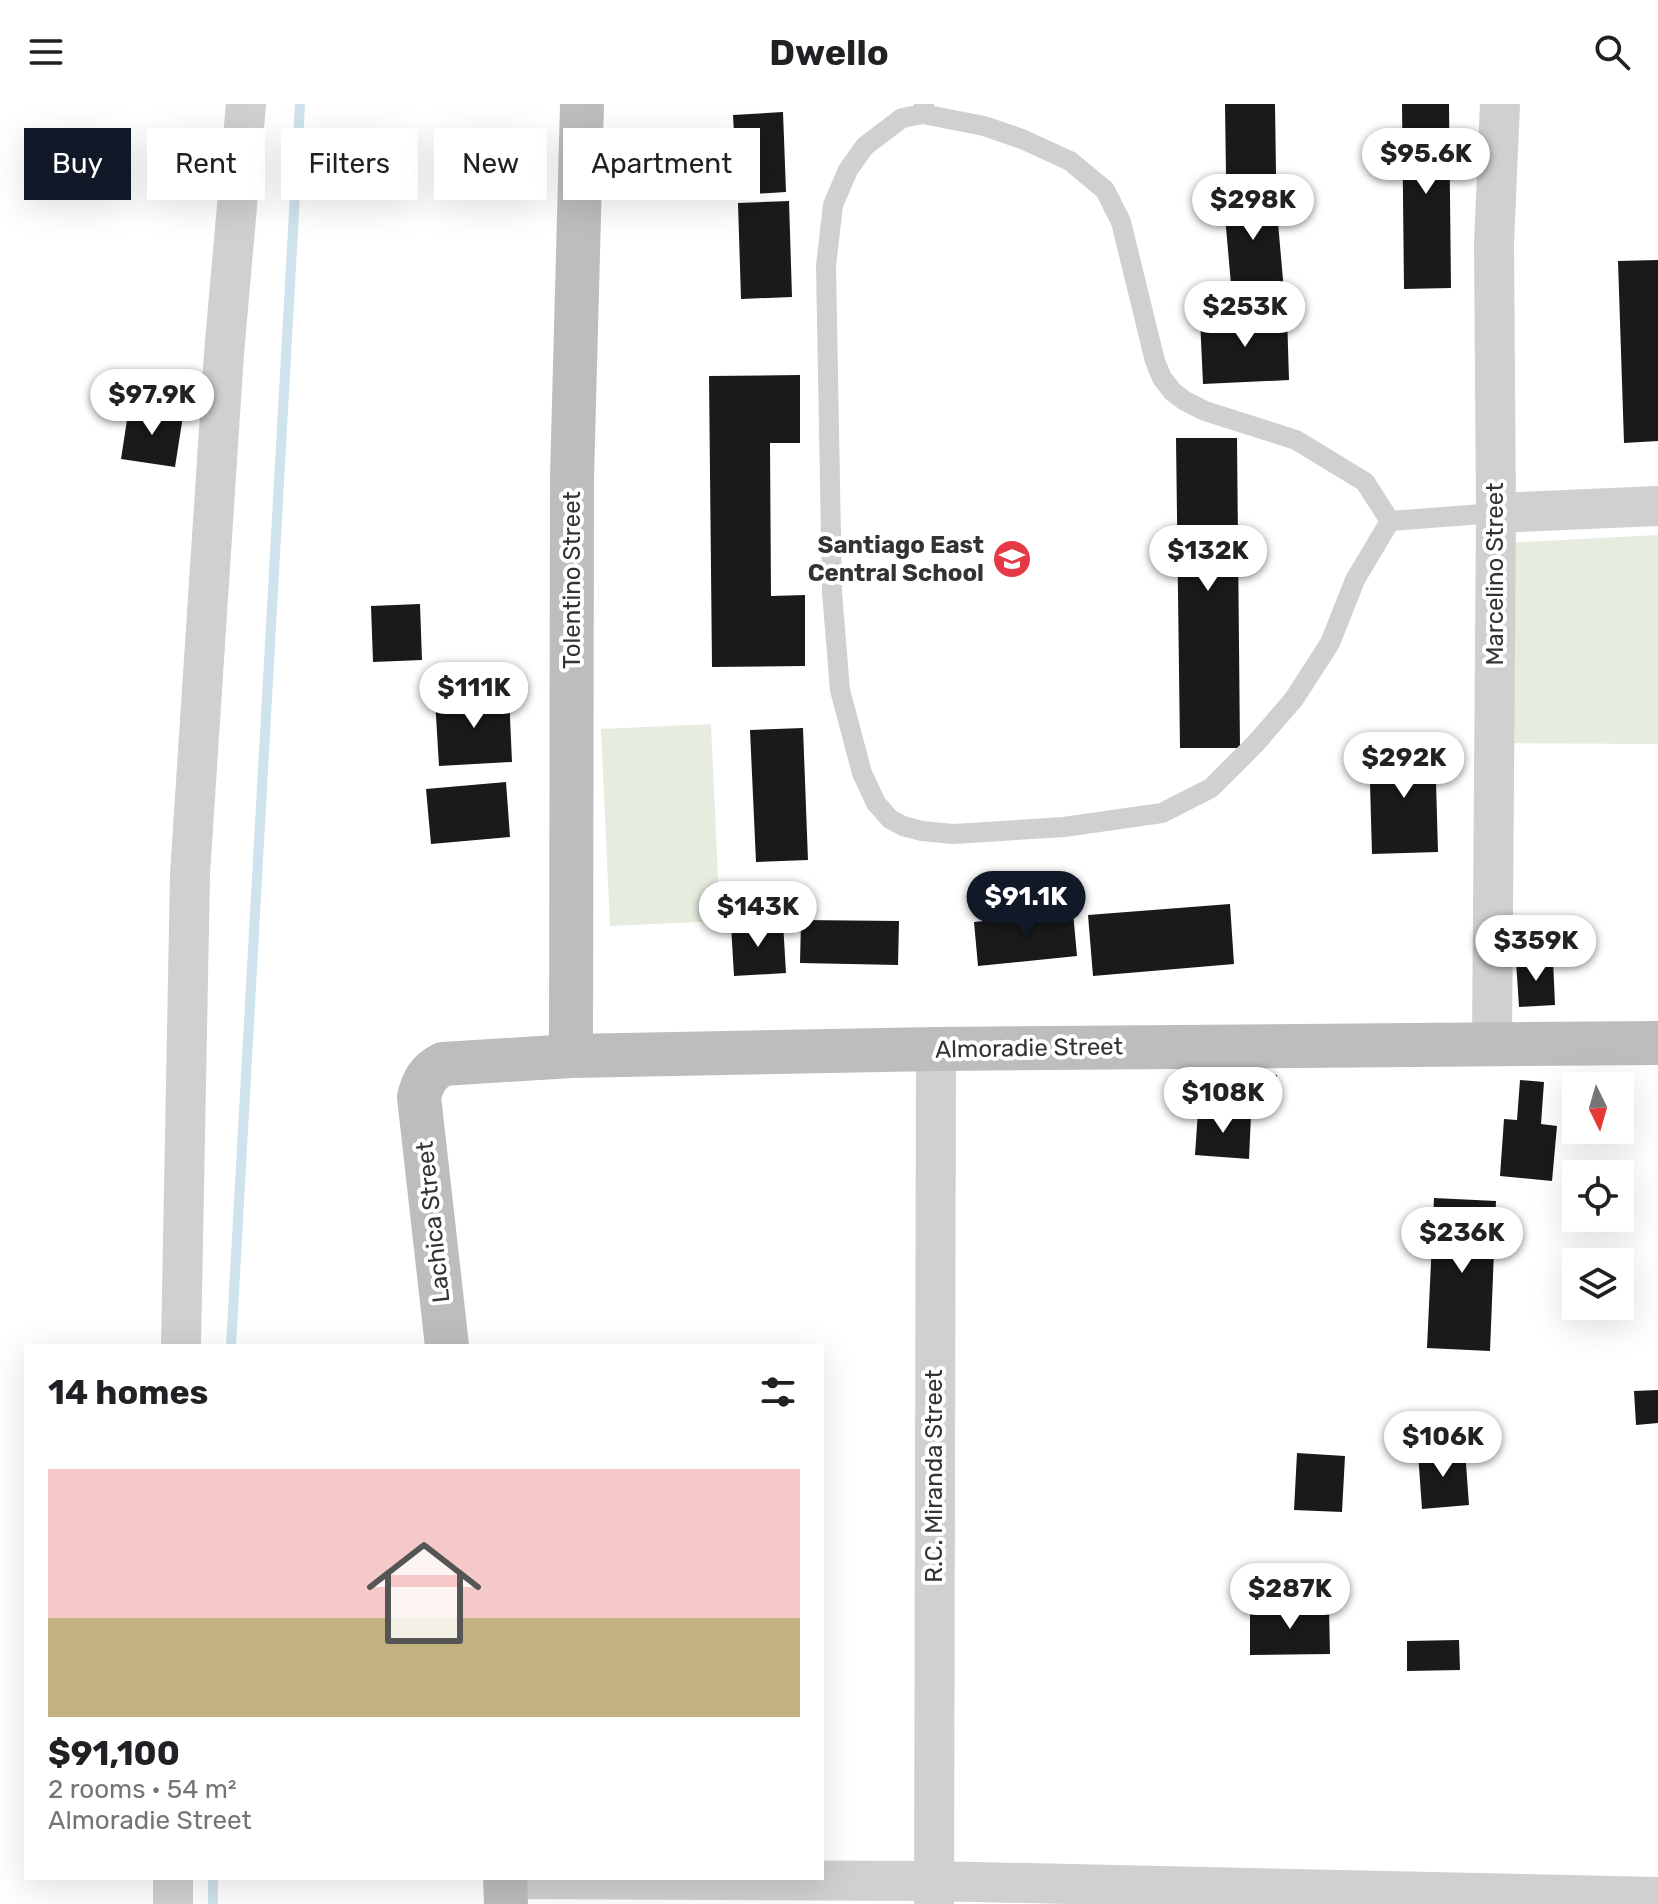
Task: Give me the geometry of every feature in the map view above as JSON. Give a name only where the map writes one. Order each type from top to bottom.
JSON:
[{"type":"street","points":[[181,1344],[190,874],[224,353],[246,104]]},
{"type":"street","name":"Tolentino Street","points":[[571,1056],[572,478],[582,104]]},
{"type":"street","name":"Marcelino Street","points":[[1492,1044],[1496,513],[1494,244],[1500,104]]},
{"type":"street","points":[[1496,513],[1658,506]]},
{"type":"street","name":"Almoradie Street","points":[[419,1097],[428,1075],[443,1064],[571,1056],[936,1049],[1658,1043]]},
{"type":"street","name":"R.C. Miranda Street","points":[[933,1892],[936,1049]]},
{"type":"street","name":"Lachica Street","points":[[419,1097],[447,1344]]},
{"type":"street","points":[[173,1880],[173,1904]]},
{"type":"street","points":[[506,1887],[1658,1897]]},
{"type":"lane","points":[[924,109],[1022,139],[1070,161],[1105,190],[1121,222],[1155,361],[1162,378],[1173,392],[1205,411],[1296,440],[1325,455],[1365,482],[1390,521],[1355,580],[1330,643],[1294,699],[1211,788],[1162,813],[1064,827],[953,834],[922,831],[890,819],[876,803],[862,773],[840,690],[832,592],[826,266],[833,205],[848,170],[865,146],[902,118],[924,109]]},
{"type":"lane","points":[[1390,521],[1496,513]]},
{"type":"shaded area","points":[[1658,535],[1658,744],[1503,743],[1504,543]]},
{"type":"shaded area","points":[[711,724],[720,921],[610,926],[601,729]]},
{"type":"building","points":[[1225,104],[1275,104],[1276,174],[1226,176]]},
{"type":"building","points":[[1402,104],[1449,104],[1451,288],[1404,289]]},
{"type":"building","points":[[783,112],[786,192],[760,194],[760,128],[734,128],[733,115]]},
{"type":"building","points":[[1275,189],[1284,291],[1232,296],[1223,193]]},
{"type":"building","points":[[789,201],[792,297],[741,299],[738,203]]},
{"type":"building","points":[[1658,260],[1658,441],[1624,443],[1618,261]]},
{"type":"building","points":[[1287,315],[1289,380],[1203,384],[1200,319]]},
{"type":"building","points":[[800,375],[800,443],[770,443],[771,596],[805,595],[805,666],[712,667],[709,376]]},
{"type":"building","points":[[129,407],[183,416],[175,467],[121,459]]},
{"type":"building","points":[[1176,438],[1237,438],[1240,748],[1180,748]]},
{"type":"building","points":[[420,604],[422,660],[373,662],[371,606]]},
{"type":"building","points":[[509,695],[512,762],[439,766],[435,699]]},
{"type":"building","points":[[803,728],[808,860],[756,862],[750,730]]},
{"type":"building","points":[[1435,746],[1438,852],[1372,854],[1369,749]]},
{"type":"building","points":[[506,782],[510,837],[431,844],[426,789]]},
{"type":"building","points":[[1230,904],[1234,964],[1093,976],[1088,915]]},
{"type":"building","points":[[1073,912],[1077,956],[978,966],[974,922]]},
{"type":"building","points":[[801,920],[899,921],[898,965],[800,963]]},
{"type":"building","points":[[783,922],[786,973],[734,976],[731,925]]},
{"type":"building","points":[[1553,959],[1555,1005],[1519,1007],[1516,961]]},
{"type":"building","points":[[1192,1066],[1277,1075],[1273,1107],[1189,1098]]},
{"type":"building","points":[[1520,1080],[1544,1082],[1541,1124],[1557,1126],[1552,1181],[1500,1176],[1504,1119],[1517,1120]]},
{"type":"building","points":[[1198,1111],[1251,1115],[1249,1159],[1195,1155]]},
{"type":"building","points":[[1434,1198],[1496,1201],[1490,1351],[1427,1348]]},
{"type":"building","points":[[1658,1390],[1658,1423],[1636,1425],[1634,1391]]},
{"type":"building","points":[[1465,1450],[1469,1505],[1422,1509],[1418,1453]]},
{"type":"building","points":[[1297,1453],[1345,1456],[1342,1512],[1294,1510]]},
{"type":"building","points":[[1250,1607],[1329,1607],[1330,1654],[1250,1655]]},
{"type":"building","points":[[1459,1640],[1460,1670],[1407,1671],[1407,1641]]},
{"type":"waterway","points":[[231,1344],[300,104]]},
{"type":"waterway","points":[[213,1880],[213,1904]]},
{"type":"place","name":"Santiago East Central School","points":[[1012,559]]}]
